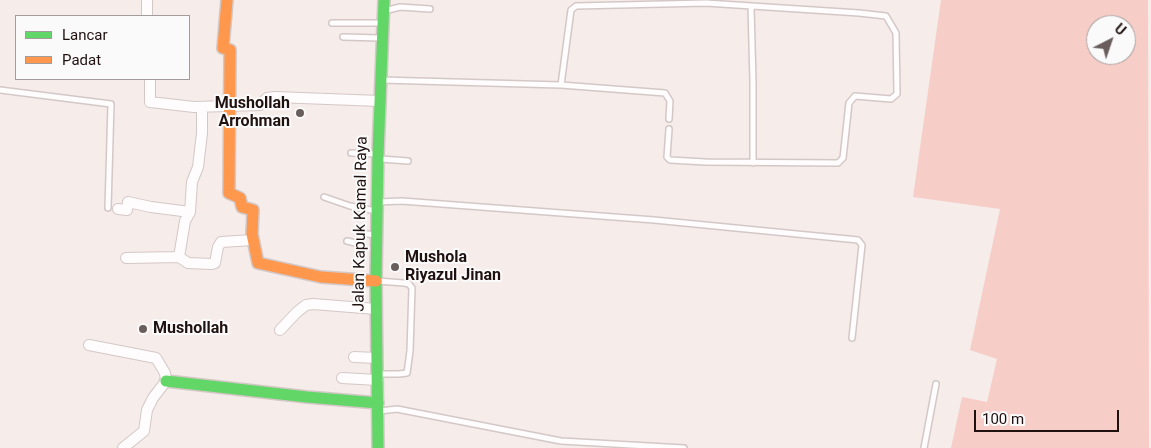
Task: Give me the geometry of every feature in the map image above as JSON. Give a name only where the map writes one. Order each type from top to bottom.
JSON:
[{"type":"street","points":[[147,0],[147,15]]},
{"type":"street","points":[[227,0],[223,48],[230,50],[229,193],[244,194],[242,207],[254,211],[253,240],[258,263],[321,277],[376,281]]},
{"type":"street","name":"Jalan Kapuk Kamal Raya","points":[[378,448],[377,207],[384,11]]},
{"type":"street","points":[[150,80],[150,102],[202,107],[260,105],[267,98],[275,97],[380,100]]},
{"type":"street","points":[[179,257],[186,221],[190,212],[192,182],[198,167],[202,133],[202,107]]},
{"type":"street","points":[[113,208],[127,210],[128,202],[190,212]]},
{"type":"street","points":[[126,258],[179,257],[188,263],[212,264],[215,263],[218,247],[221,242],[253,240]]},
{"type":"street","points":[[280,330],[306,305],[376,309]]},
{"type":"street","points":[[90,345],[156,358],[165,372],[166,381],[153,398],[147,410],[144,431],[123,448]]},
{"type":"street","points":[[354,356],[378,358]]},
{"type":"street","points":[[342,378],[378,377]]},
{"type":"street","points":[[166,381],[378,407]]},
{"type":"lane","points":[[560,85],[571,10],[576,6],[706,2],[886,16],[896,32],[897,94],[891,99],[854,96],[849,103],[844,158],[842,160],[832,164],[670,160],[667,157],[669,129]]},
{"type":"lane","points":[[751,6],[753,163]]},
{"type":"lane","points":[[332,22],[400,7],[430,9]]},
{"type":"lane","points":[[343,37],[383,38]]},
{"type":"lane","points":[[381,80],[560,85],[665,93],[670,101],[669,119]]},
{"type":"lane","points":[[0,90],[111,104],[113,208]]},
{"type":"lane","points":[[351,153],[408,161]]},
{"type":"lane","points":[[324,197],[350,206],[377,207],[402,201],[654,220],[858,240],[862,245],[852,338]]},
{"type":"lane","points":[[347,241],[360,244],[361,233],[377,235]]},
{"type":"lane","points":[[376,281],[404,283],[409,284],[412,288],[410,351],[406,373],[378,377]]},
{"type":"lane","points":[[924,448],[936,384]]},
{"type":"lane","points":[[378,407],[398,409],[561,441],[684,448]]},
{"type":"shaded area","points":[[941,0],[1148,0],[1149,448],[951,448],[962,397],[987,402],[997,359],[970,350],[1000,209],[913,197]]},
{"type":"traffic: fast","points":[[378,448],[376,281],[378,154],[384,0]]},
{"type":"traffic: fast","points":[[166,381],[378,403]]},
{"type":"traffic: slow","points":[[227,0],[223,48],[230,50],[229,193],[240,198],[242,207],[253,210],[252,234],[258,263],[321,277],[376,281]]},
{"type":"place","name":"Mushollah Arrohman","points":[[300,113]]},
{"type":"place","name":"Mushola Riyazul Jinan","points":[[395,267]]},
{"type":"place","name":"Mushollah","points":[[143,329]]}]
